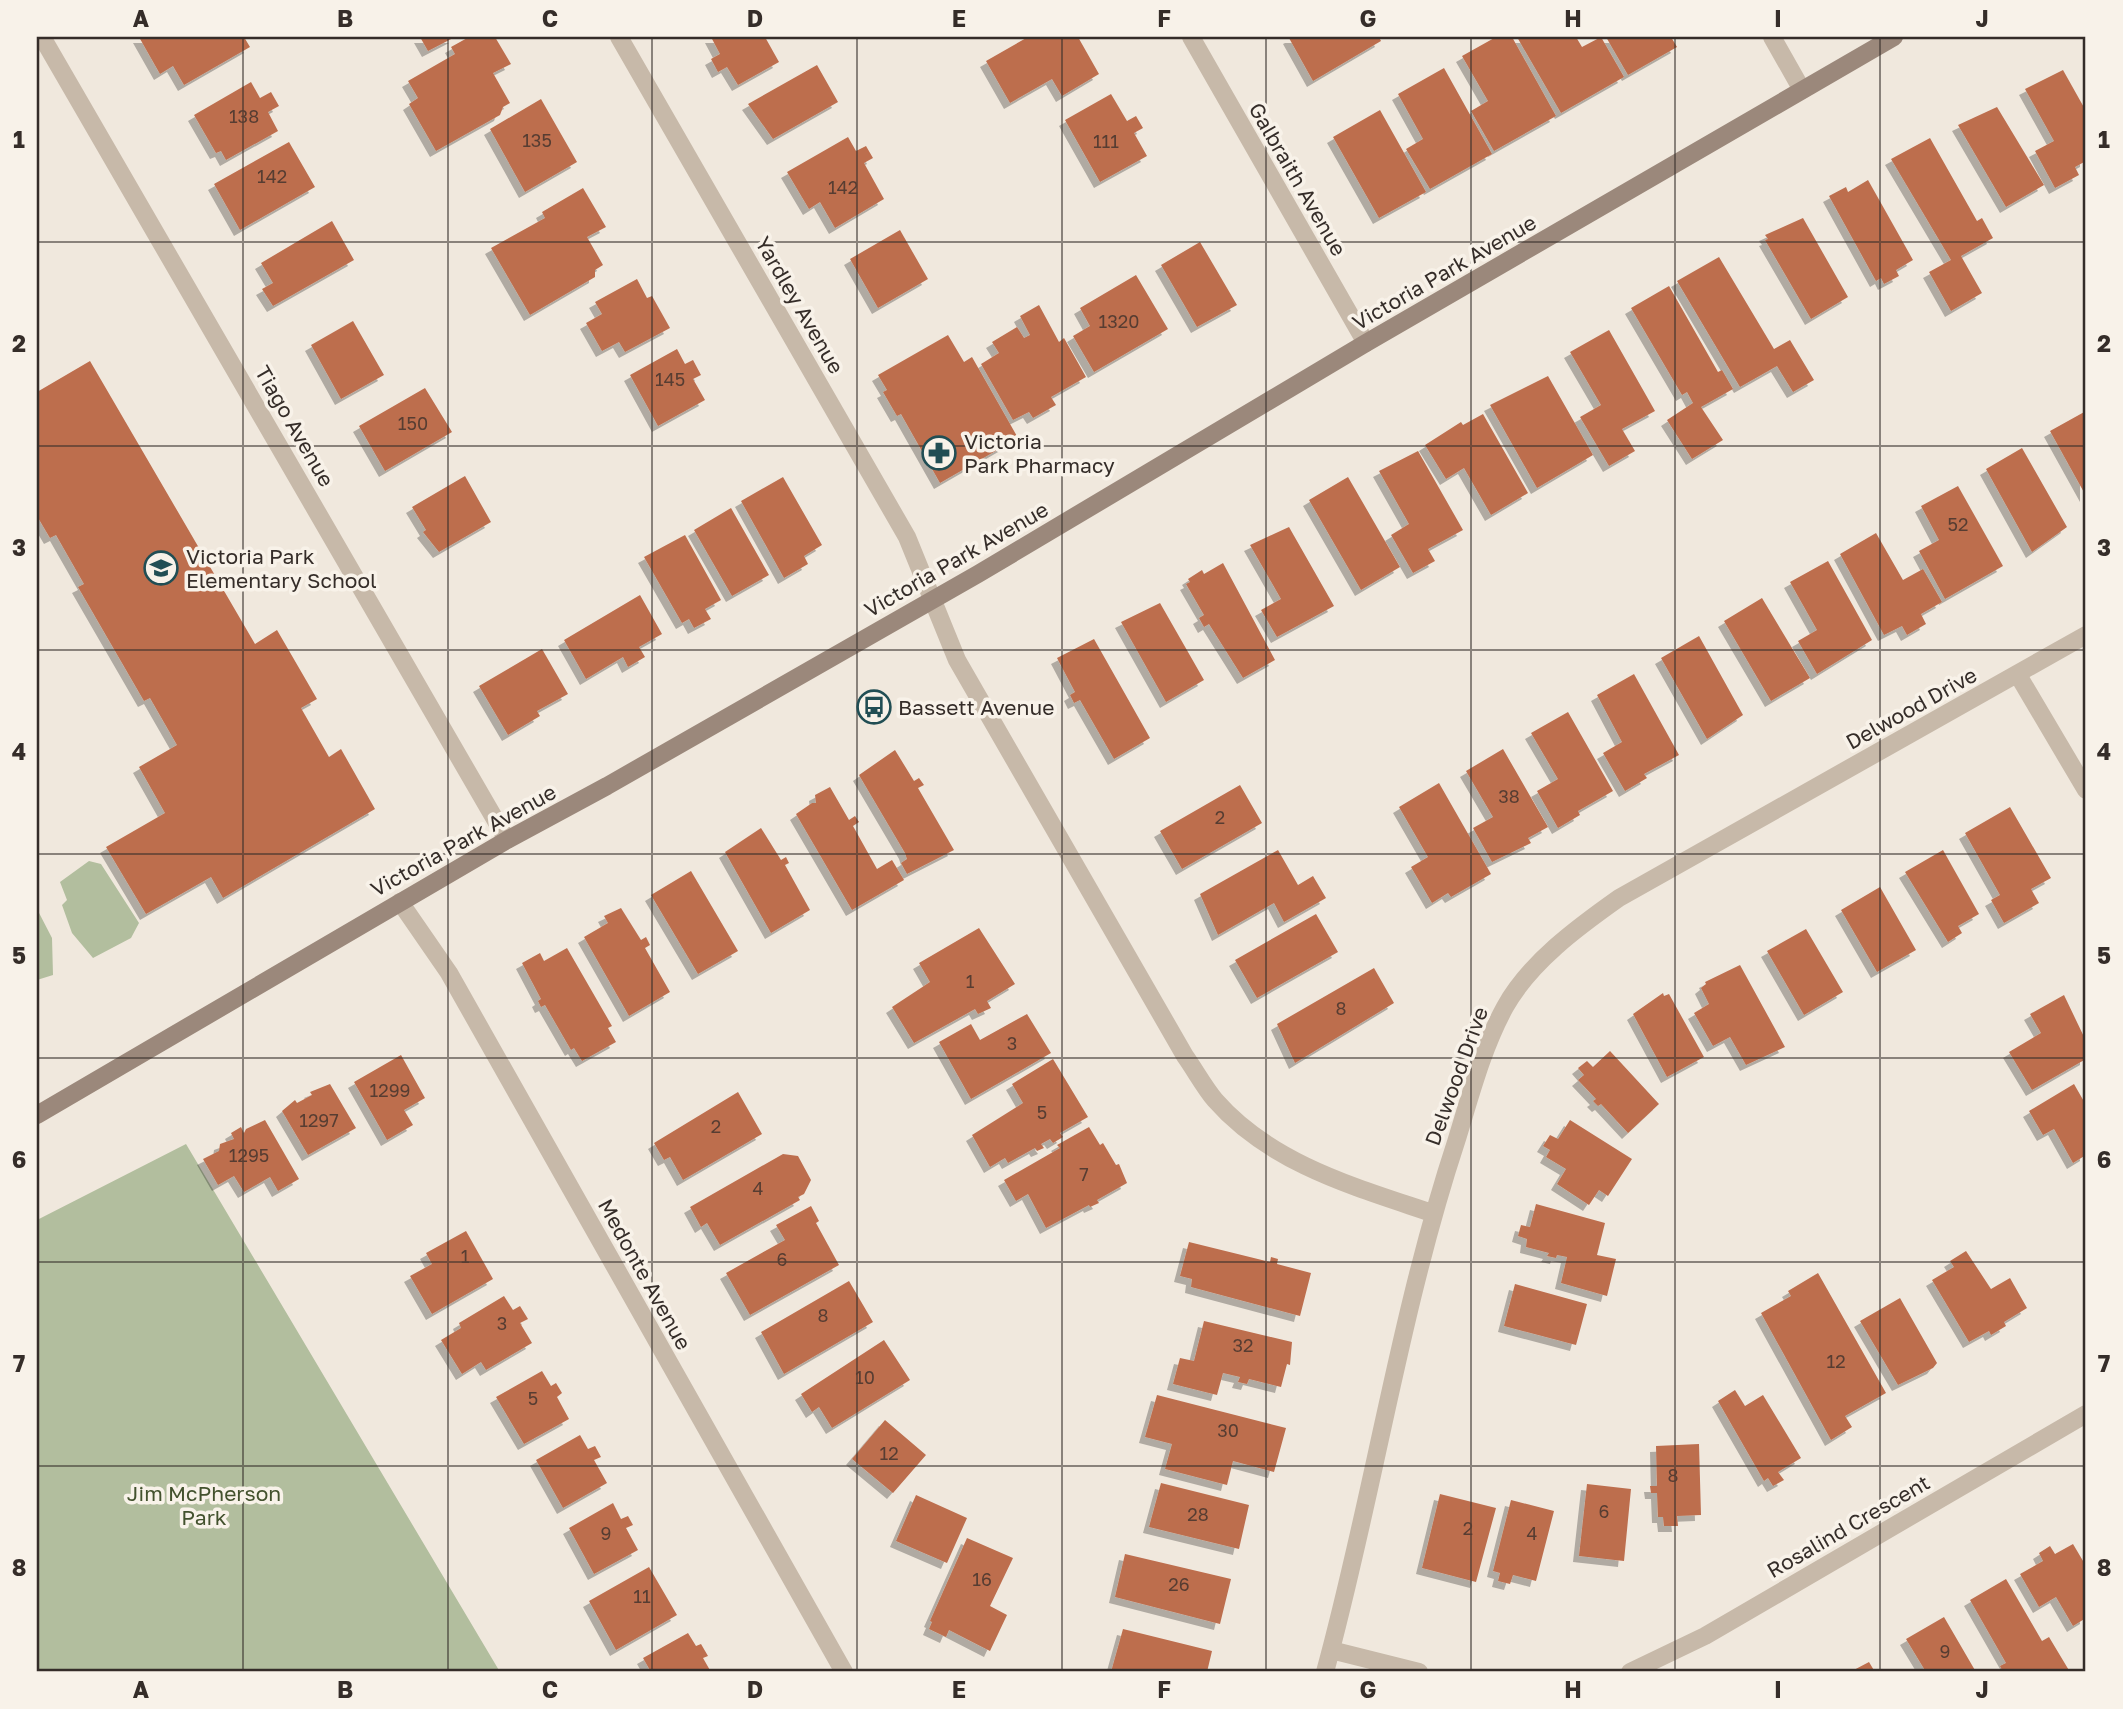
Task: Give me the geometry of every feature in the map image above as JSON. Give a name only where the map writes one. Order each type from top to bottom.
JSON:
[{"type":"main road","name":"Victoria Park Avenue","points":[[37,1115],[507,840],[607,786],[932,600],[1366,343],[1894,37]]},
{"type":"street","name":"Tiago Avenue","points":[[42,37],[507,840]]},
{"type":"street","name":"Yardley Avenue","points":[[619,37],[907,537],[932,600]]},
{"type":"street","name":"Galbraith Avenue","points":[[1191,37],[1366,343]]},
{"type":"street","points":[[1772,37],[1801,90]]},
{"type":"street","points":[[932,600],[957,660],[1178,1044],[1214,1099],[1244,1129],[1277,1152],[1323,1174],[1432,1213]]},
{"type":"street","name":"Delwood Drive","points":[[1325,1672],[1432,1213],[1483,1058],[1506,1006],[1538,966],[1577,928],[1630,891],[2086,635]]},
{"type":"street","points":[[2018,675],[2086,790]]},
{"type":"street","name":"Medonte Avenue","points":[[400,902],[449,973],[844,1672]]},
{"type":"street","name":"Rosalind Crescent","points":[[1630,1672],[1704,1636],[2086,1414]]},
{"type":"street","points":[[1331,1650],[1419,1672]]},
{"type":"green space","points":[[89,861],[101,864],[139,923],[131,938],[93,958],[72,933],[62,905],[67,900],[60,882]]},
{"type":"green space","points":[[37,909],[52,938],[53,975],[37,980]]},
{"type":"green space","name":"Jim McPherson Park","points":[[186,1144],[500,1672],[37,1672],[37,1220]]},
{"type":"building","points":[[139,37],[244,37],[250,47],[184,85],[173,66],[160,74]]},
{"type":"building","points":[[420,37],[455,37],[428,51]]},
{"type":"building","points":[[469,37],[495,37],[511,64],[493,73],[510,103],[503,107],[500,115],[436,151],[409,104],[418,98],[408,81],[455,54],[451,47]]},
{"type":"building","points":[[711,37],[765,37],[779,62],[738,85],[727,67],[718,72],[711,59],[720,54]]},
{"type":"building","points":[[1028,37],[1078,37],[1099,74],[1062,96],[1052,79],[1010,103],[986,61]]},
{"type":"building","points":[[1379,37],[1381,41],[1313,81],[1289,38]]},
{"type":"building","points":[[1496,37],[1512,37],[1556,116],[1494,151],[1471,111],[1488,101],[1462,56]]},
{"type":"building","points":[[1517,37],[1576,37],[1582,47],[1601,37],[1624,77],[1561,113]]},
{"type":"building","points":[[1606,37],[1671,37],[1677,47],[1628,75]]},
{"type":"building","points":[[817,65],[838,102],[773,139],[748,104]]},
{"type":"building","points":[[1444,68],[1492,154],[1430,189],[1406,149],[1423,139],[1398,94]]},
{"type":"building","points":[[2063,70],[2086,111],[2086,161],[2075,167],[2079,175],[2055,188],[2035,151],[2054,141],[2025,89]]},
{"type":"building","points":[[251,82],[260,98],[271,92],[279,106],[268,112],[278,131],[226,160],[221,151],[216,153],[194,115]]},
{"type":"building","points":[[1111,94],[1127,121],[1136,116],[1143,128],[1134,133],[1147,156],[1100,182],[1065,120]]},
{"type":"building","points":[[541,99],[577,162],[525,192],[490,129]]},
{"type":"building","points":[[1997,107],[2044,185],[2006,207],[1958,125]]},
{"type":"building","points":[[1380,110],[1426,192],[1379,218],[1333,137]]},
{"type":"building","points":[[848,137],[856,151],[866,146],[873,158],[864,163],[884,199],[835,228],[820,202],[809,209],[787,172]]},
{"type":"building","points":[[1930,138],[1977,221],[1982,218],[1993,238],[1961,256],[1982,293],[1951,311],[1929,272],[1951,260],[1891,159]]},
{"type":"building","points":[[289,142],[315,187],[240,230],[214,184]]},
{"type":"building","points":[[1868,180],[1913,260],[1896,270],[1899,276],[1884,284],[1881,278],[1876,281],[1829,196],[1846,187],[1848,192]]},
{"type":"building","points":[[583,188],[606,227],[587,237],[603,265],[595,270],[595,277],[530,315],[491,248],[545,218],[542,212]]},
{"type":"building","points":[[1803,218],[1848,297],[1811,319],[1765,240],[1768,239],[1765,235]]},
{"type":"building","points":[[332,221],[354,260],[273,306],[262,289],[273,283],[261,263]]},
{"type":"building","points":[[900,230],[928,279],[878,308],[850,259]]},
{"type":"building","points":[[1200,242],[1237,305],[1197,327],[1161,265]]},
{"type":"building","points":[[1719,257],[1774,349],[1790,340],[1814,380],[1793,392],[1777,366],[1740,387],[1677,281]]},
{"type":"building","points":[[1136,275],[1168,329],[1094,372],[1073,336],[1090,326],[1080,308]]},
{"type":"building","points":[[637,279],[647,298],[652,296],[670,328],[625,352],[619,342],[602,351],[586,323],[602,314],[595,302]]},
{"type":"building","points":[[1669,286],[1718,372],[1722,370],[1733,389],[1701,407],[1723,440],[1692,459],[1667,420],[1693,403],[1687,392],[1682,395],[1631,308]]},
{"type":"building","points":[[1039,305],[1059,342],[1064,338],[1086,377],[1051,397],[1056,405],[1033,418],[1029,412],[1013,420],[981,364],[999,353],[992,342],[1017,327],[1024,338],[1030,335],[1020,316]]},
{"type":"building","points":[[353,321],[384,375],[341,399],[311,345]]},
{"type":"building","points":[[1609,330],[1655,411],[1622,429],[1635,451],[1609,466],[1580,417],[1601,405],[1570,352]]},
{"type":"building","points":[[948,335],[964,362],[972,357],[1018,438],[940,483],[901,414],[897,416],[883,392],[887,390],[878,375]]},
{"type":"building","points":[[677,349],[685,364],[693,360],[701,375],[693,379],[705,400],[658,426],[630,375]]},
{"type":"building","points":[[90,361],[255,644],[277,630],[317,699],[301,708],[329,757],[341,749],[375,809],[223,898],[211,877],[146,914],[106,847],[165,813],[139,767],[177,745],[150,698],[144,701],[78,587],[84,584],[56,535],[50,538],[37,516],[37,392]]},
{"type":"building","points":[[1548,376],[1593,455],[1537,488],[1490,405]]},
{"type":"building","points":[[425,388],[452,432],[385,471],[359,426]]},
{"type":"building","points":[[2086,411],[2086,496],[2050,431]]},
{"type":"building","points":[[1483,414],[1528,493],[1491,515],[1464,468],[1446,479],[1425,445],[1461,422],[1463,425]]},
{"type":"building","points":[[2022,448],[2067,527],[2032,552],[1986,469]]},
{"type":"building","points":[[1418,451],[1463,530],[1428,549],[1435,561],[1413,573],[1391,535],[1409,524],[1379,471]]},
{"type":"building","points":[[465,476],[491,522],[439,552],[423,532],[426,530],[412,507]]},
{"type":"building","points":[[783,477],[822,545],[804,556],[808,564],[784,578],[741,501]]},
{"type":"building","points":[[1348,477],[1400,567],[1361,590],[1309,500]]},
{"type":"building","points":[[1958,486],[2003,566],[1945,599],[1919,551],[1939,540],[1921,506]]},
{"type":"building","points":[[731,508],[769,575],[732,596],[694,530]]},
{"type":"building","points":[[1289,527],[1334,606],[1277,637],[1261,610],[1281,599],[1250,545]]},
{"type":"building","points":[[1876,533],[1903,580],[1923,569],[1942,602],[1921,614],[1926,624],[1907,635],[1902,626],[1884,635],[1840,554]]},
{"type":"building","points":[[685,535],[721,600],[705,609],[711,619],[694,628],[689,619],[682,623],[644,557]]},
{"type":"building","points":[[1828,561],[1872,640],[1817,674],[1798,641],[1817,630],[1790,582]]},
{"type":"building","points":[[1223,563],[1275,660],[1243,678],[1209,624],[1204,627],[1199,618],[1204,615],[1186,584],[1190,582],[1188,579],[1202,570],[1204,574]]},
{"type":"building","points":[[640,595],[662,634],[639,647],[645,657],[628,667],[623,657],[586,679],[564,640]]},
{"type":"building","points":[[1762,598],[1810,678],[1771,701],[1724,621]]},
{"type":"building","points":[[1160,603],[1204,680],[1166,702],[1121,622]]},
{"type":"building","points":[[1699,636],[1743,715],[1707,739],[1661,658]]},
{"type":"building","points":[[1094,639],[1150,738],[1114,759],[1080,700],[1074,703],[1070,695],[1075,692],[1057,658]]},
{"type":"building","points":[[542,649],[568,694],[537,711],[540,716],[508,735],[479,686]]},
{"type":"building","points":[[1634,674],[1679,755],[1644,774],[1647,778],[1625,791],[1603,753],[1622,742],[1597,695]]},
{"type":"building","points":[[1568,712],[1613,791],[1578,811],[1580,815],[1558,828],[1537,791],[1558,779],[1531,733]]},
{"type":"building","points":[[1503,749],[1548,827],[1528,838],[1531,843],[1492,862],[1473,828],[1493,817],[1466,771]]},
{"type":"building","points":[[895,750],[914,781],[919,778],[924,785],[918,788],[954,850],[907,874],[901,863],[907,859],[905,853],[859,775]]},
{"type":"building","points":[[1439,783],[1491,874],[1451,897],[1448,893],[1432,903],[1411,867],[1428,857],[1399,807]]},
{"type":"building","points":[[1240,785],[1262,823],[1182,869],[1160,831]]},
{"type":"building","points":[[830,787],[849,820],[855,816],[859,822],[853,826],[877,869],[892,860],[904,880],[852,910],[796,814],[816,803],[815,795]]},
{"type":"building","points":[[2010,807],[2051,878],[2031,889],[2039,903],[2004,923],[1991,900],[2000,895],[1965,833]]},
{"type":"building","points":[[761,828],[781,860],[786,857],[789,863],[785,865],[810,910],[771,933],[725,852]]},
{"type":"building","points":[[1278,850],[1298,885],[1313,876],[1326,898],[1284,922],[1274,903],[1218,935],[1200,894]]},
{"type":"building","points":[[1943,850],[1979,914],[1958,926],[1962,933],[1948,942],[1905,872]]},
{"type":"building","points":[[691,871],[738,951],[698,974],[651,895]]},
{"type":"building","points":[[1880,887],[1916,950],[1877,972],[1841,910]]},
{"type":"building","points":[[621,908],[641,940],[646,937],[650,945],[645,948],[670,992],[629,1016],[584,937],[608,923],[604,916]]},
{"type":"building","points":[[1316,914],[1338,952],[1257,998],[1235,960]]},
{"type":"building","points":[[979,928],[1015,984],[987,1001],[991,1008],[978,1014],[975,1009],[914,1043],[892,1007],[930,982],[919,963]]},
{"type":"building","points":[[1806,929],[1843,992],[1804,1015],[1767,951]]},
{"type":"building","points":[[567,948],[612,1026],[608,1028],[616,1042],[582,1061],[574,1048],[571,1050],[545,1005],[541,1007],[538,1001],[541,999],[522,963],[540,953],[544,961]]},
{"type":"building","points":[[1740,965],[1785,1047],[1746,1065],[1730,1037],[1713,1046],[1694,1013],[1709,1004],[1701,988],[1705,982]]},
{"type":"building","points":[[1374,968],[1394,1003],[1295,1063],[1277,1024]]},
{"type":"building","points":[[1663,993],[1664,996],[1669,994],[1704,1057],[1667,1077],[1633,1014]]},
{"type":"building","points":[[2064,995],[2086,1041],[2086,1059],[2032,1090],[2009,1052],[2041,1033],[2030,1014]]},
{"type":"building","points":[[1027,1014],[1051,1053],[971,1099],[939,1042],[971,1024],[980,1040]]},
{"type":"building","points":[[1610,1051],[1659,1104],[1628,1133],[1601,1104],[1598,1106],[1593,1101],[1596,1099],[1578,1080],[1584,1075],[1578,1068],[1587,1061],[1593,1067]]},
{"type":"building","points":[[401,1055],[425,1098],[404,1110],[413,1125],[387,1140],[354,1082]]},
{"type":"building","points":[[1053,1059],[1088,1117],[1060,1133],[1063,1137],[1053,1143],[1050,1139],[1041,1144],[1044,1148],[1037,1151],[1035,1148],[1008,1163],[1005,1158],[990,1167],[972,1135],[1023,1103],[1012,1084]]},
{"type":"building","points":[[330,1084],[356,1128],[308,1155],[282,1111],[295,1100],[297,1103],[312,1095],[310,1092]]},
{"type":"building","points":[[2074,1084],[2086,1105],[2086,1155],[2073,1163],[2054,1129],[2043,1135],[2029,1111]]},
{"type":"building","points":[[738,1092],[762,1134],[683,1180],[670,1157],[664,1160],[654,1143]]},
{"type":"building","points":[[265,1120],[299,1179],[278,1191],[270,1177],[244,1192],[234,1176],[218,1185],[203,1159],[219,1151],[220,1144],[234,1139],[231,1133],[241,1127],[244,1133],[246,1129]]},
{"type":"building","points":[[1570,1120],[1632,1159],[1608,1196],[1599,1190],[1589,1205],[1557,1184],[1566,1169],[1546,1157],[1550,1150],[1543,1146],[1550,1135],[1558,1139]]},
{"type":"building","points":[[1089,1127],[1100,1145],[1103,1143],[1116,1165],[1119,1164],[1127,1183],[1097,1200],[1099,1203],[1090,1207],[1089,1205],[1046,1228],[1028,1194],[1016,1201],[1004,1180],[1060,1148],[1057,1145]]},
{"type":"building","points":[[783,1154],[798,1156],[811,1180],[804,1194],[798,1197],[800,1200],[720,1245],[707,1223],[701,1227],[690,1207]]},
{"type":"building","points":[[1536,1204],[1605,1223],[1597,1255],[1616,1259],[1607,1296],[1561,1283],[1567,1257],[1547,1256],[1549,1253],[1526,1247],[1527,1239],[1518,1236],[1521,1225],[1530,1227]]},
{"type":"building","points":[[811,1206],[819,1221],[816,1223],[839,1265],[750,1315],[726,1273],[785,1240],[776,1225]]},
{"type":"building","points":[[466,1231],[493,1279],[432,1314],[410,1276],[432,1264],[426,1253]]},
{"type":"building","points":[[1189,1242],[1270,1262],[1271,1257],[1278,1259],[1277,1264],[1311,1273],[1300,1316],[1191,1287],[1192,1279],[1180,1276]]},
{"type":"building","points":[[1966,1251],[1991,1289],[2010,1278],[2027,1308],[2004,1322],[2006,1326],[1991,1335],[1989,1331],[1969,1342],[1932,1280],[1954,1267],[1950,1261]]},
{"type":"building","points":[[1818,1273],[1886,1393],[1845,1416],[1852,1427],[1831,1440],[1761,1313],[1791,1296],[1788,1291]]},
{"type":"building","points":[[849,1281],[873,1322],[784,1374],[761,1332]]},
{"type":"building","points":[[1515,1284],[1587,1304],[1576,1345],[1504,1326]]},
{"type":"building","points":[[504,1296],[513,1310],[520,1306],[528,1319],[520,1323],[532,1343],[486,1370],[481,1362],[462,1374],[441,1340],[461,1328],[459,1323]]},
{"type":"building","points":[[1900,1298],[1937,1363],[1933,1368],[1898,1385],[1860,1321]]},
{"type":"building","points":[[1204,1321],[1292,1342],[1290,1365],[1287,1364],[1281,1387],[1249,1379],[1247,1384],[1238,1382],[1240,1377],[1223,1373],[1217,1395],[1173,1384],[1180,1358],[1194,1361]]},
{"type":"building","points":[[884,1340],[910,1380],[832,1428],[819,1407],[812,1412],[801,1394]]},
{"type":"building","points":[[542,1371],[551,1386],[556,1383],[562,1393],[557,1397],[569,1419],[524,1444],[496,1397]]},
{"type":"building","points":[[1735,1390],[1745,1406],[1763,1395],[1801,1458],[1778,1472],[1784,1480],[1773,1486],[1768,1478],[1764,1481],[1718,1401]]},
{"type":"building","points":[[1157,1395],[1286,1428],[1274,1472],[1233,1461],[1227,1485],[1165,1469],[1172,1444],[1145,1437]]},
{"type":"building","points":[[885,1420],[926,1455],[893,1493],[852,1459]]},
{"type":"building","points":[[580,1435],[588,1449],[595,1446],[601,1457],[594,1460],[607,1483],[563,1508],[536,1460]]},
{"type":"building","points":[[1699,1444],[1701,1515],[1677,1516],[1678,1526],[1664,1526],[1663,1517],[1658,1517],[1657,1493],[1651,1493],[1650,1486],[1657,1486],[1656,1446]]},
{"type":"building","points":[[1161,1483],[1249,1505],[1239,1549],[1149,1527]]},
{"type":"building","points":[[1587,1484],[1631,1489],[1624,1561],[1579,1556]]},
{"type":"building","points":[[1440,1494],[1496,1508],[1476,1582],[1422,1568]]},
{"type":"building","points":[[916,1495],[967,1518],[947,1563],[896,1541]]},
{"type":"building","points":[[1511,1500],[1554,1511],[1536,1581],[1513,1575],[1510,1584],[1498,1581],[1500,1573],[1493,1571]]},
{"type":"building","points":[[613,1503],[621,1519],[628,1516],[633,1525],[626,1528],[638,1550],[594,1574],[569,1528]]},
{"type":"building","points":[[967,1538],[1013,1558],[990,1606],[1007,1615],[990,1651],[949,1630],[946,1637],[929,1629],[932,1622],[930,1621]]},
{"type":"building","points":[[2073,1544],[2086,1566],[2086,1618],[2073,1626],[2056,1597],[2039,1607],[2020,1574],[2043,1561],[2039,1553],[2050,1546],[2055,1554]]},
{"type":"building","points":[[1125,1554],[1231,1579],[1220,1624],[1115,1597]]},
{"type":"building","points":[[649,1567],[677,1615],[616,1650],[589,1601]]},
{"type":"building","points":[[2006,1579],[2042,1641],[2049,1637],[2070,1672],[2003,1672],[2000,1666],[2006,1663],[1970,1600]]},
{"type":"building","points":[[1944,1617],[1976,1672],[1926,1672],[1906,1639]]},
{"type":"building","points":[[1123,1629],[1212,1651],[1207,1672],[1111,1672]]},
{"type":"building","points":[[688,1633],[696,1646],[701,1644],[708,1656],[703,1658],[711,1672],[651,1672],[643,1658]]},
{"type":"building","points":[[1869,1662],[1875,1672],[1850,1672]]},
{"type":"place","name":"Victoria Park Pharmacy","points":[[939,453]]},
{"type":"place","name":"Victoria Park Elementary School","points":[[161,568]]},
{"type":"place","name":"Bassett Avenue","points":[[874,707]]}]
